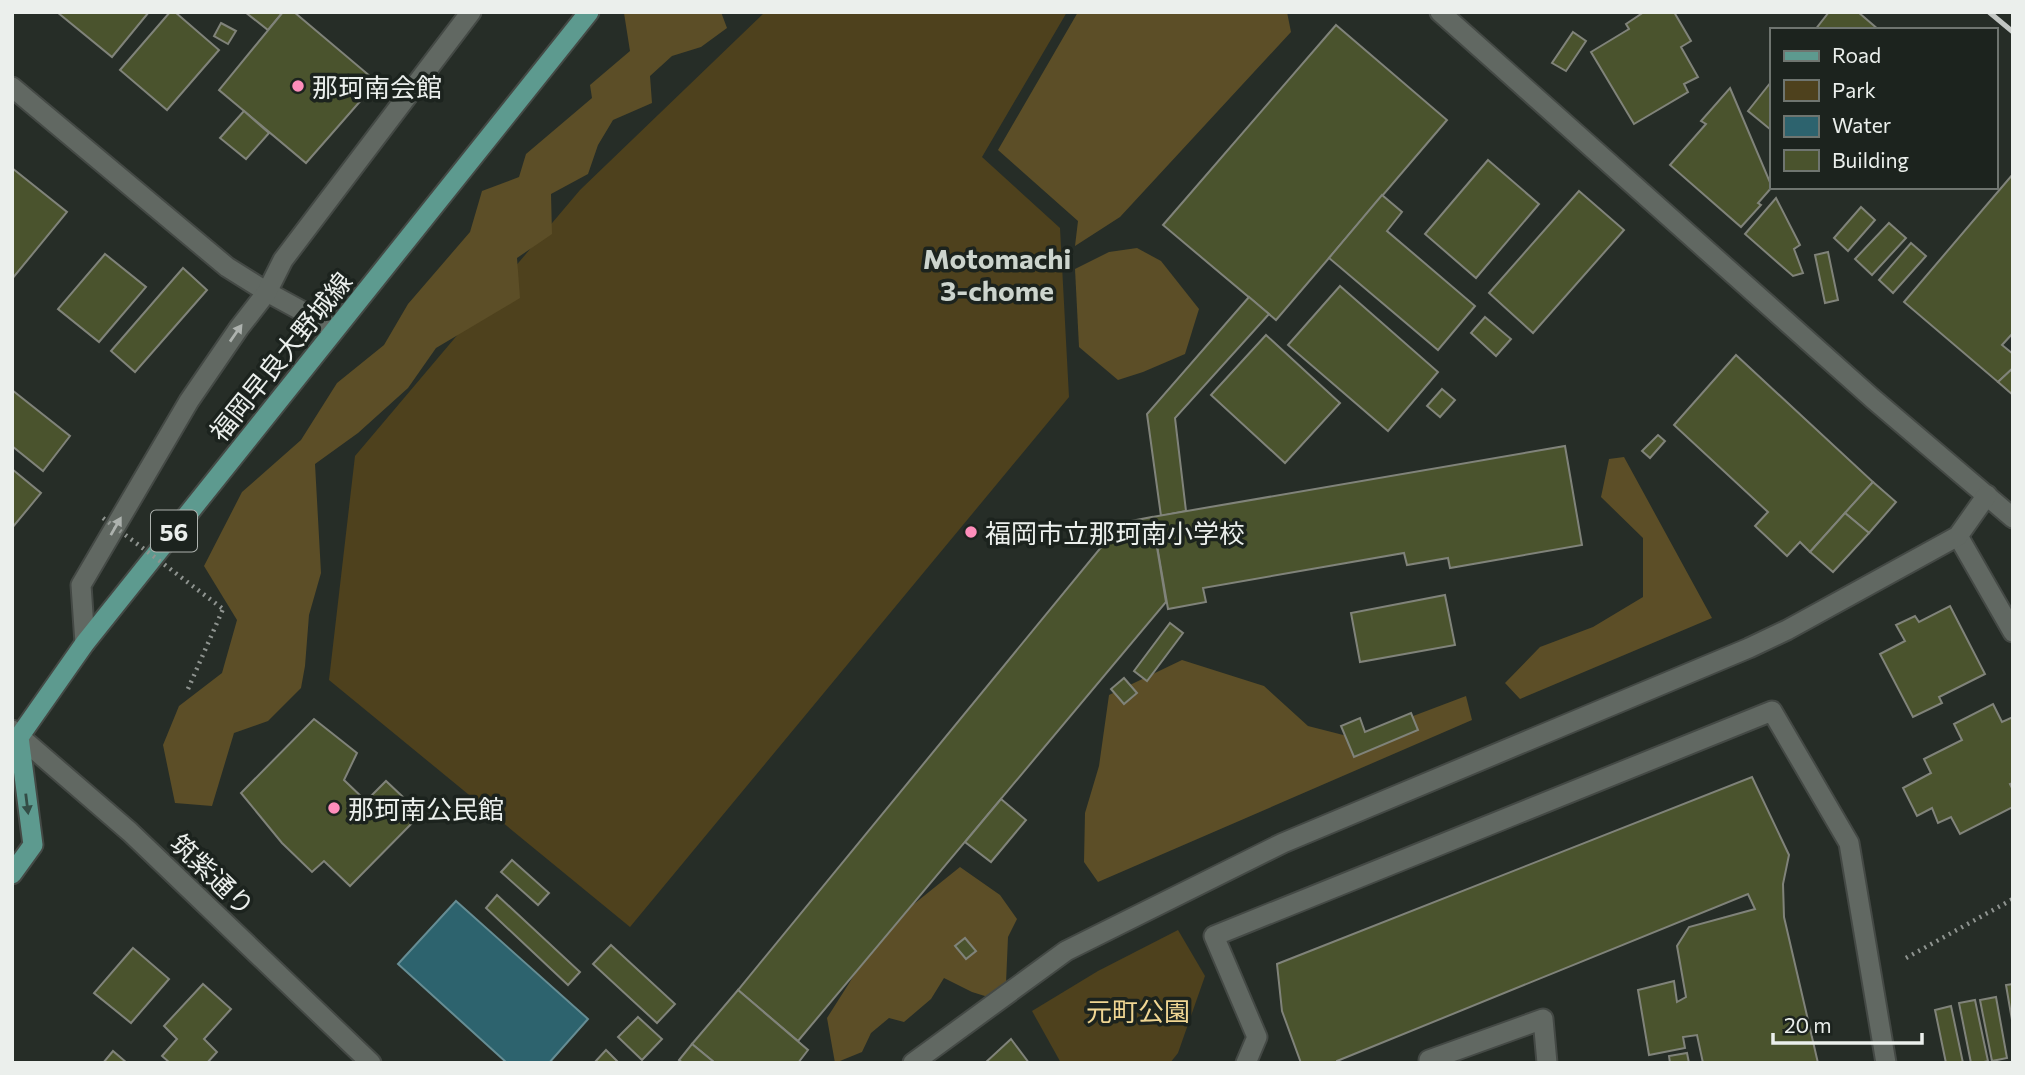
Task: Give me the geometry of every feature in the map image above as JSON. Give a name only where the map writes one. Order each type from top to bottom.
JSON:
[{"type":"main road","name":"福岡早良大野城線","points":[[14,734],[589,12]]},
{"type":"main road","points":[[12,874],[33,845],[14,734]]},
{"type":"street","points":[[85,643],[81,585],[189,401],[267,292],[283,260],[471,12]]},
{"type":"street","points":[[1440,12],[1872,398],[2013,518]]},
{"type":"street","points":[[12,87],[227,267],[335,329]]},
{"type":"street","points":[[913,1063],[1066,951],[1283,843],[1787,630],[1958,536],[1987,495]]},
{"type":"street","points":[[1958,536],[2013,632]]},
{"type":"street","points":[[1246,1063],[1257,1037],[1214,936],[1772,710],[1849,843],[1886,1063]]},
{"type":"street","name":"筑紫通り","points":[[14,734],[131,832],[371,1063]]},
{"type":"street","points":[[1430,1063],[1429,1060],[1544,1019],[1547,1063]]},
{"type":"path","points":[[103,518],[223,609],[188,689]]},
{"type":"path","points":[[1871,977],[2013,899]]},
{"type":"green space","points":[[765,12],[1067,12],[982,157],[1060,228],[1069,397],[630,927],[329,680],[355,456],[580,190]]},
{"type":"green space","name":"元町公園","points":[[1178,930],[1205,976],[1178,1053],[1170,1063],[1061,1063],[1032,1011],[1098,971]]},
{"type":"shaded area","points":[[625,12],[721,12],[727,28],[701,47],[672,56],[650,76],[652,103],[613,120],[598,145],[588,174],[551,194],[552,234],[517,258],[520,298],[436,348],[408,388],[358,433],[315,464],[321,573],[309,615],[301,688],[268,721],[234,733],[212,806],[175,803],[163,745],[179,706],[222,673],[237,620],[204,566],[242,492],[301,440],[337,383],[384,345],[408,304],[470,232],[482,191],[519,177],[526,154],[592,98],[590,85],[630,51]]},
{"type":"shaded area","points":[[1078,12],[1287,12],[1291,32],[1120,217],[1075,246],[1078,221],[998,150]]},
{"type":"shaded area","points":[[1137,248],[1161,261],[1199,309],[1185,354],[1118,380],[1079,347],[1075,269],[1109,252]]},
{"type":"shaded area","points":[[1624,457],[1712,618],[1520,699],[1505,683],[1540,647],[1593,627],[1643,597],[1643,538],[1601,497],[1609,459]]},
{"type":"shaded area","points":[[1182,660],[1264,686],[1308,726],[1355,738],[1466,696],[1472,720],[1098,882],[1084,862],[1085,813],[1099,766],[1109,695]]},
{"type":"shaded area","points":[[960,867],[1000,895],[1017,919],[1008,937],[1006,983],[988,997],[944,978],[931,999],[904,1022],[889,1018],[871,1033],[862,1052],[835,1063],[827,1018],[884,928]]},
{"type":"water","points":[[456,901],[588,1019],[549,1063],[507,1063],[398,964]]},
{"type":"building","points":[[57,12],[149,12],[112,57]]},
{"type":"building","points":[[170,12],[175,12],[219,50],[167,110],[120,70]]},
{"type":"building","points":[[245,12],[283,12],[268,30]]},
{"type":"building","name":"那珂南会館","points":[[283,12],[294,12],[377,82],[306,163],[219,90]]},
{"type":"building","points":[[1644,12],[1674,12],[1691,41],[1681,47],[1698,77],[1684,84],[1688,92],[1634,124],[1591,52],[1629,29],[1626,24]]},
{"type":"building","points":[[1829,12],[1858,12],[1877,28],[1817,28]]},
{"type":"building","points":[[221,23],[236,31],[228,44],[214,36]]},
{"type":"building","points":[[1336,25],[1447,120],[1276,320],[1163,225]]},
{"type":"building","points":[[1573,32],[1586,41],[1566,71],[1552,63]]},
{"type":"building","points":[[1770,83],[1770,129],[1748,111]]},
{"type":"building","points":[[1730,88],[1770,182],[1770,189],[1758,203],[1761,205],[1741,227],[1670,165],[1706,124],[1701,121]]},
{"type":"building","points":[[244,111],[269,133],[246,159],[220,138]]},
{"type":"building","points":[[1488,160],[1539,204],[1476,278],[1425,234]]},
{"type":"building","points":[[12,168],[67,212],[12,279]]},
{"type":"building","points":[[2013,174],[2013,333],[2002,345],[2013,354],[2013,368],[1998,382],[1904,302]]},
{"type":"building","points":[[1579,191],[1624,230],[1533,333],[1489,293]]},
{"type":"building","points":[[1382,195],[1402,212],[1387,231],[1475,306],[1438,350],[1329,258]]},
{"type":"building","points":[[1776,198],[1800,245],[1794,249],[1803,273],[1793,276],[1745,234]]},
{"type":"building","points":[[1861,207],[1875,220],[1848,251],[1834,238]]},
{"type":"building","points":[[1889,223],[1906,238],[1872,275],[1855,259]]},
{"type":"building","points":[[1911,243],[1926,256],[1893,293],[1879,280]]},
{"type":"building","points":[[1828,252],[1838,300],[1825,303],[1815,255]]},
{"type":"building","points":[[105,254],[146,287],[99,342],[58,309]]},
{"type":"building","points":[[183,268],[207,290],[135,372],[111,351]]},
{"type":"building","points":[[1340,286],[1438,372],[1388,431],[1288,345]]},
{"type":"building","points":[[1249,297],[1269,314],[1175,418],[1186,511],[1161,516],[1147,414]]},
{"type":"building","points":[[1485,317],[1511,339],[1496,356],[1471,333]]},
{"type":"building","points":[[1266,335],[1340,403],[1285,463],[1211,395]]},
{"type":"building","points":[[1736,355],[1873,482],[1810,552],[1800,542],[1787,556],[1755,526],[1768,512],[1674,425]]},
{"type":"building","points":[[2013,368],[2013,395],[1998,382]]},
{"type":"building","points":[[1442,389],[1455,400],[1440,417],[1427,406]]},
{"type":"building","points":[[12,390],[70,436],[43,471],[12,446]]},
{"type":"building","points":[[1658,435],[1665,441],[1650,458],[1642,451]]},
{"type":"building","points":[[1565,446],[1582,545],[1450,568],[1448,558],[1407,565],[1404,553],[1203,588],[1206,602],[1168,609],[1152,517]]},
{"type":"building","points":[[12,469],[41,493],[12,528]]},
{"type":"building","points":[[1873,482],[1896,502],[1869,533],[1845,513]]},
{"type":"building","points":[[1845,513],[1869,533],[1833,572],[1810,552]]},
{"type":"building","points":[[1152,517],[1166,602],[798,1041],[738,990],[1121,523]]},
{"type":"building","points":[[1445,595],[1455,645],[1360,662],[1351,613]]},
{"type":"building","points":[[1950,606],[1985,674],[1939,697],[1942,703],[1913,717],[1880,654],[1905,641],[1896,625],[1915,616],[1919,622]]},
{"type":"building","points":[[1170,623],[1183,633],[1147,681],[1134,671]]},
{"type":"building","points":[[1124,678],[1137,693],[1124,704],[1111,689]]},
{"type":"building","points":[[1993,704],[2002,722],[2013,717],[2013,783],[2010,784],[2013,790],[2013,807],[1960,834],[1951,817],[1938,823],[1932,808],[1917,816],[1903,788],[1931,773],[1924,759],[1962,740],[1954,724]]},
{"type":"building","points":[[1411,713],[1418,730],[1354,757],[1341,726],[1360,718],[1365,732]]},
{"type":"building","name":"那珂南公民館","points":[[314,719],[357,753],[344,780],[366,801],[386,781],[421,814],[350,886],[324,861],[312,872],[282,843],[241,793]]},
{"type":"building","points":[[1752,777],[1789,855],[1783,884],[1784,917],[1818,1063],[1703,1063],[1697,1035],[1683,1037],[1685,1048],[1649,1055],[1638,990],[1674,981],[1677,1002],[1686,997],[1677,946],[1689,927],[1755,909],[1748,894],[1337,1063],[1301,1063],[1282,1011],[1277,964]]},
{"type":"building","points":[[1001,799],[1026,820],[991,862],[965,842]]},
{"type":"building","points":[[512,860],[549,893],[538,905],[501,872]]},
{"type":"building","points":[[497,895],[580,972],[568,985],[486,908]]},
{"type":"building","points":[[965,938],[976,951],[966,959],[955,946]]},
{"type":"building","points":[[611,945],[675,1004],[657,1023],[593,964]]},
{"type":"building","points":[[133,948],[169,979],[131,1023],[94,993]]},
{"type":"building","points":[[203,984],[231,1009],[204,1039],[217,1052],[207,1063],[170,1063],[162,1056],[177,1039],[164,1026]]},
{"type":"building","points":[[2013,984],[2013,1026],[2006,985]]},
{"type":"building","points":[[738,990],[808,1050],[798,1063],[715,1063],[692,1044]]},
{"type":"building","points":[[1996,997],[2007,1058],[1992,1061],[1980,1000]]},
{"type":"building","points":[[1975,1000],[1988,1061],[1980,1063],[1971,1063],[1959,1003]]},
{"type":"building","points":[[1951,1006],[1963,1063],[1946,1063],[1935,1010]]},
{"type":"building","points":[[638,1017],[662,1039],[642,1060],[618,1037]]},
{"type":"building","points":[[1011,1039],[1029,1063],[985,1063]]},
{"type":"building","points":[[692,1044],[715,1063],[683,1063],[679,1060]]},
{"type":"building","points":[[606,1050],[619,1063],[594,1063]]},
{"type":"building","points":[[113,1051],[127,1063],[103,1063]]},
{"type":"building","points":[[1687,1053],[1689,1063],[1670,1063],[1669,1056]]},
{"type":"railway","points":[[1989,12],[2013,32]]},
{"type":"place","name":"那珂南会館","points":[[298,86]]},
{"type":"place","name":"福岡市立那珂南小学校","points":[[971,532]]},
{"type":"place","name":"那珂南公民館","points":[[334,808]]},
{"type":"district","name":"Motomachi 3-chome","points":[[997,274]]}]
